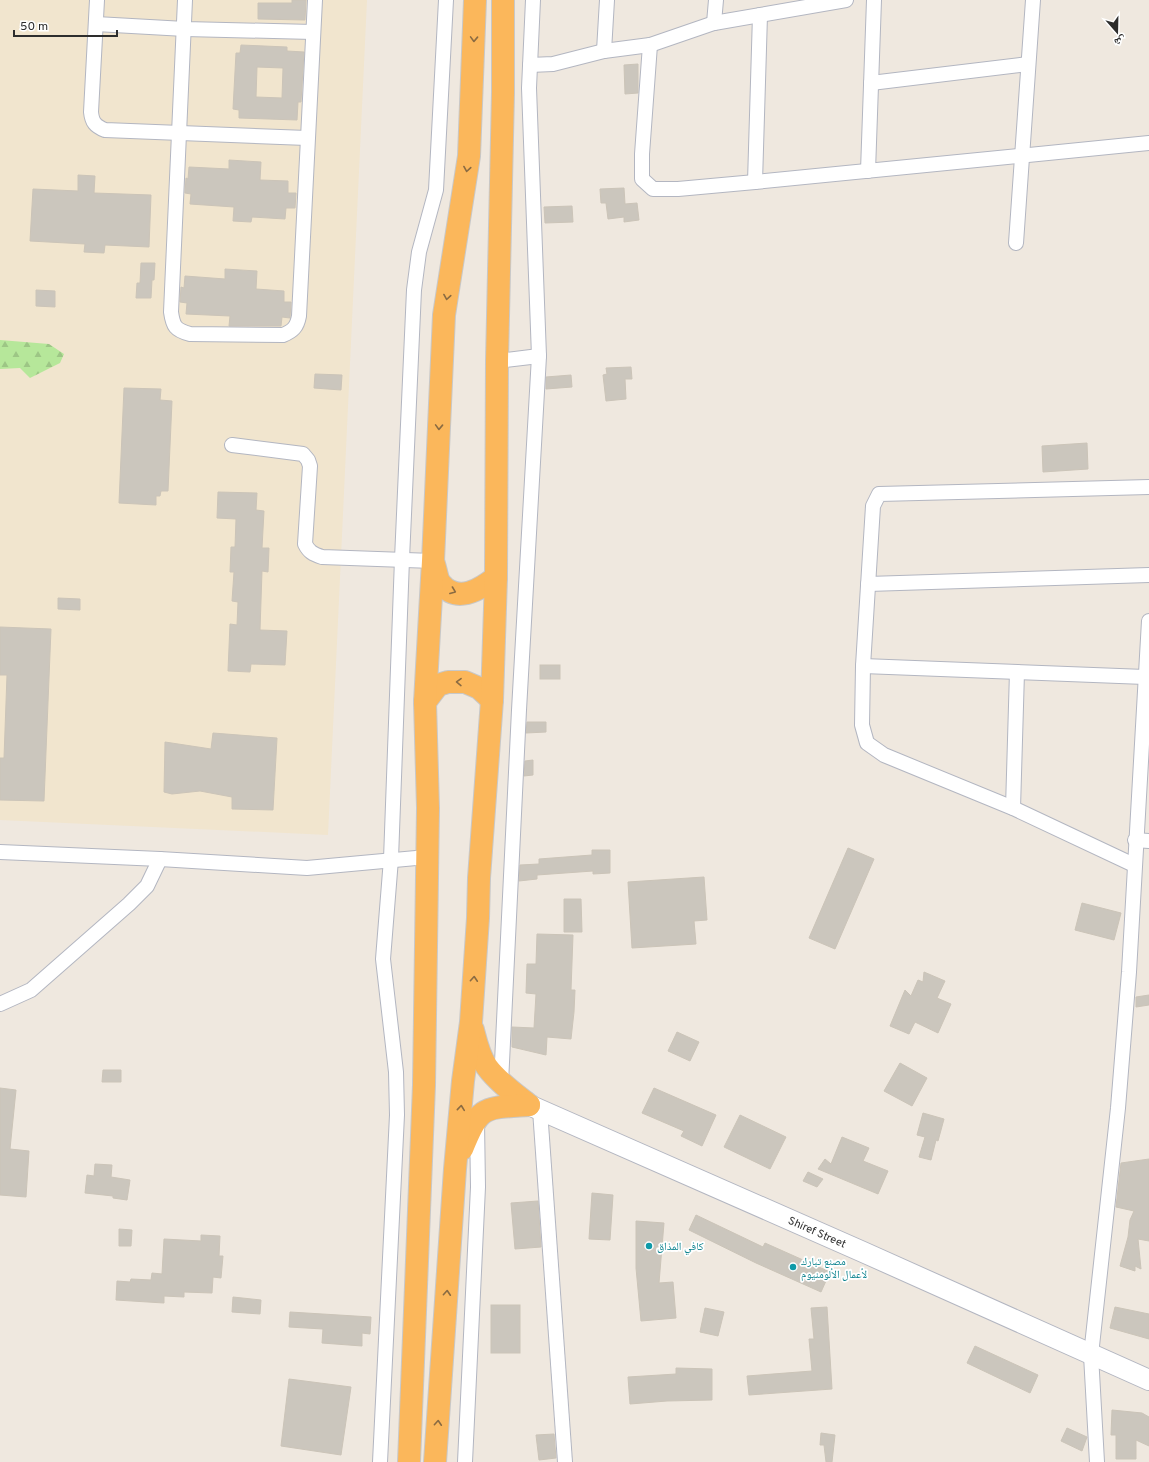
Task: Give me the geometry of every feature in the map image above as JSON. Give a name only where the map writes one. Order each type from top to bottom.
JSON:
[{"type":"highway","points":[[410,1462],[424,1093],[428,808],[424,702],[433,561],[444,315],[469,156],[476,0]]},
{"type":"highway","points":[[436,1462],[455,1169],[463,1081],[471,1022],[478,918],[479,878],[492,700],[496,577],[497,360],[503,93],[503,0]]},
{"type":"highway","points":[[433,561],[440,584],[450,591],[461,594],[471,593],[496,577]]},
{"type":"highway","points":[[424,702],[438,685],[448,682],[465,682],[479,688],[492,700]]},
{"type":"highway","points":[[471,1022],[477,1046],[487,1067],[501,1083],[534,1108]]},
{"type":"highway","points":[[455,1169],[471,1128],[477,1118],[485,1110],[499,1107],[534,1108]]},
{"type":"main road","name":"Shiref Street","points":[[534,1108],[856,1249],[1149,1380]]},
{"type":"street","points":[[97,0],[91,112],[92,120],[98,127],[105,130],[179,134],[307,138]]},
{"type":"street","points":[[185,0],[185,29],[171,312],[173,324],[177,329],[190,334],[283,335],[292,331],[297,325],[299,316],[314,0]]},
{"type":"street","points":[[380,1462],[397,1115],[396,1072],[383,959],[391,859],[414,290],[419,252],[436,190],[446,0]]},
{"type":"street","points":[[501,1083],[539,356],[529,88],[533,0]]},
{"type":"street","points":[[604,51],[607,0]]},
{"type":"street","points":[[714,23],[716,0]]},
{"type":"street","points":[[530,65],[553,64],[604,51],[650,45],[714,23],[841,0]]},
{"type":"street","points":[[868,171],[874,0]]},
{"type":"street","points":[[1016,243],[1033,0]]},
{"type":"street","points":[[755,182],[760,15]]},
{"type":"street","points":[[96,24],[185,29],[313,32]]},
{"type":"street","points":[[650,45],[642,154],[642,179],[652,189],[678,189],[755,182],[1149,143]]},
{"type":"street","points":[[871,84],[1028,64]]},
{"type":"street","points":[[497,360],[539,356]]},
{"type":"street","points":[[232,445],[303,454],[308,460],[310,466],[305,544],[308,550],[313,554],[322,556],[433,561]]},
{"type":"street","points":[[1134,865],[1013,808],[884,755],[867,743],[862,725],[863,666],[873,506],[879,494],[1149,487]]},
{"type":"street","points":[[868,584],[1149,575]]},
{"type":"street","points":[[1097,1462],[1091,1355],[1118,1101],[1129,972],[1134,865],[1142,840],[1145,677],[1149,621]]},
{"type":"street","points":[[863,666],[1145,677]]},
{"type":"street","points":[[1013,808],[1017,672]]},
{"type":"street","points":[[0,854],[160,859],[306,868],[391,859],[427,857]]},
{"type":"street","points":[[0,1004],[30,990],[130,904],[147,886],[160,859]]},
{"type":"street","points":[[534,1108],[565,1462]]},
{"type":"street","points":[[465,1462],[478,1187],[477,1118]]},
{"type":"shaded area","points":[[0,0],[367,0],[328,835],[0,820]]},
{"type":"green space","points":[[0,340],[49,344],[64,354],[60,363],[30,378],[20,368],[0,369]]},
{"type":"building","points":[[292,0],[306,0],[305,20],[258,19],[258,3],[292,3]]},
{"type":"building","points":[[241,45],[287,47],[287,51],[304,52],[301,102],[298,102],[297,120],[239,118],[239,110],[233,109],[236,53],[240,53]],"holes":[[[257,67],[283,68],[282,98],[256,97]]]},
{"type":"building","points":[[638,64],[638,93],[625,94],[624,65]]},
{"type":"building","points":[[229,160],[261,162],[260,180],[288,181],[288,193],[296,193],[295,208],[286,208],[285,219],[252,217],[251,222],[233,221],[234,207],[190,204],[191,194],[185,193],[186,178],[188,179],[189,167],[229,169]]},
{"type":"building","points":[[78,175],[95,176],[94,193],[151,195],[149,247],[105,245],[104,253],[84,252],[85,244],[30,241],[33,189],[78,191]]},
{"type":"building","points":[[624,188],[625,204],[637,203],[639,220],[624,222],[624,217],[608,219],[606,203],[601,203],[600,189]]},
{"type":"building","points":[[572,206],[573,222],[545,223],[544,207]]},
{"type":"building","points":[[141,263],[155,263],[151,298],[136,298],[137,283],[140,283]]},
{"type":"building","points":[[225,269],[257,271],[256,289],[284,291],[284,302],[291,302],[290,318],[282,317],[281,326],[229,326],[230,316],[186,314],[187,303],[180,302],[181,287],[184,288],[185,276],[225,279]]},
{"type":"building","points":[[36,290],[55,291],[55,307],[36,306]]},
{"type":"building","points":[[631,367],[632,379],[625,379],[626,399],[606,401],[603,375],[607,374],[606,368]]},
{"type":"building","points":[[315,374],[342,375],[341,390],[314,388]]},
{"type":"building","points":[[571,375],[572,387],[546,389],[546,377]]},
{"type":"building","points":[[124,388],[161,389],[160,400],[172,401],[168,491],[161,491],[160,496],[156,496],[156,505],[119,503]]},
{"type":"building","points":[[1087,443],[1088,469],[1043,472],[1042,446]]},
{"type":"building","points":[[218,492],[257,493],[256,510],[264,511],[262,548],[269,548],[268,572],[262,571],[260,630],[287,631],[285,665],[251,664],[250,672],[228,671],[230,624],[237,625],[238,602],[232,601],[234,572],[230,572],[231,547],[235,547],[236,519],[217,518]]},
{"type":"building","points":[[58,598],[80,599],[80,610],[58,609]]},
{"type":"building","points":[[0,627],[51,629],[44,801],[0,800],[0,758],[4,758],[7,675],[0,675]]},
{"type":"building","points":[[540,665],[560,665],[560,679],[540,679]]},
{"type":"building","points":[[527,722],[546,722],[546,732],[526,733]]},
{"type":"building","points":[[213,733],[277,738],[273,810],[232,809],[232,797],[200,791],[172,794],[164,792],[165,742],[211,749]]},
{"type":"building","points":[[533,760],[533,775],[524,776],[525,761]]},
{"type":"building","points":[[848,848],[874,859],[835,949],[809,938]]},
{"type":"building","points":[[592,850],[610,850],[610,873],[593,874],[593,871],[537,875],[537,879],[519,881],[520,865],[539,864],[539,859],[592,855]]},
{"type":"building","points":[[704,877],[707,920],[694,921],[696,944],[632,948],[628,882]]},
{"type":"building","points":[[564,899],[581,899],[582,932],[564,932]]},
{"type":"building","points":[[1082,903],[1121,913],[1114,940],[1075,930]]},
{"type":"building","points":[[537,934],[573,935],[571,990],[575,990],[571,1039],[547,1037],[546,1055],[512,1047],[512,1027],[534,1028],[536,994],[526,993],[527,964],[536,964]]},
{"type":"building","points":[[924,972],[945,981],[937,998],[951,1004],[938,1033],[915,1022],[909,1034],[890,1026],[905,990],[911,996],[918,980],[923,982]]},
{"type":"building","points":[[1149,995],[1149,1005],[1136,1007],[1136,997]]},
{"type":"building","points":[[677,1032],[699,1042],[690,1061],[668,1051]]},
{"type":"building","points":[[900,1063],[927,1078],[912,1106],[884,1091]]},
{"type":"building","points":[[103,1070],[121,1070],[121,1082],[102,1082]]},
{"type":"building","points":[[0,1088],[16,1090],[10,1149],[29,1151],[26,1197],[0,1195]]},
{"type":"building","points":[[654,1088],[716,1115],[702,1146],[681,1136],[684,1131],[642,1113]]},
{"type":"building","points":[[923,1113],[944,1119],[938,1141],[936,1140],[931,1160],[919,1157],[925,1137],[917,1135]]},
{"type":"building","points":[[740,1115],[786,1137],[770,1169],[724,1147]]},
{"type":"building","points":[[842,1137],[869,1148],[863,1161],[888,1171],[878,1194],[818,1169],[825,1159],[831,1164]]},
{"type":"building","points":[[1149,1159],[1149,1241],[1138,1239],[1141,1269],[1135,1266],[1135,1271],[1120,1266],[1128,1237],[1130,1220],[1134,1211],[1116,1207],[1121,1163]]},
{"type":"building","points":[[95,1164],[112,1165],[111,1177],[130,1180],[127,1200],[113,1198],[113,1196],[85,1193],[87,1175],[94,1176]]},
{"type":"building","points":[[808,1172],[823,1179],[817,1187],[803,1181]]},
{"type":"building","points":[[592,1193],[613,1195],[610,1240],[589,1239]]},
{"type":"building","points":[[538,1201],[541,1247],[515,1249],[511,1203]]},
{"type":"building","points":[[696,1215],[763,1247],[765,1243],[830,1272],[821,1292],[756,1263],[689,1230]]},
{"type":"building","points":[[636,1221],[664,1223],[659,1283],[673,1282],[676,1318],[641,1321],[636,1268]]},
{"type":"building","points":[[119,1229],[132,1230],[131,1246],[119,1246]]},
{"type":"building","points":[[201,1235],[220,1236],[219,1256],[223,1256],[221,1278],[213,1277],[212,1293],[184,1292],[184,1297],[164,1296],[164,1303],[116,1300],[117,1281],[130,1282],[131,1279],[151,1280],[152,1273],[162,1274],[164,1239],[201,1241]]},
{"type":"building","points":[[233,1297],[261,1300],[260,1314],[232,1312]]},
{"type":"building","points":[[491,1305],[520,1305],[520,1353],[491,1353]]},
{"type":"building","points":[[827,1307],[832,1389],[749,1395],[747,1376],[812,1371],[809,1339],[814,1339],[811,1308]]},
{"type":"building","points":[[1115,1307],[1149,1314],[1149,1339],[1110,1328]]},
{"type":"building","points":[[705,1308],[724,1312],[718,1336],[700,1332]]},
{"type":"building","points":[[290,1312],[371,1317],[370,1334],[362,1333],[362,1346],[322,1343],[323,1329],[289,1327]]},
{"type":"building","points":[[975,1346],[1038,1375],[1030,1393],[967,1363]]},
{"type":"building","points":[[676,1368],[712,1369],[712,1400],[630,1404],[628,1377],[676,1374]]},
{"type":"building","points":[[289,1379],[351,1387],[341,1455],[281,1446]]},
{"type":"building","points":[[1112,1410],[1142,1413],[1149,1417],[1149,1446],[1136,1440],[1136,1459],[1116,1459],[1116,1435],[1111,1435]]},
{"type":"building","points":[[1067,1428],[1087,1437],[1082,1451],[1061,1441]]},
{"type":"building","points":[[821,1433],[835,1435],[832,1462],[826,1462],[824,1445],[820,1445]]},
{"type":"building","points":[[554,1434],[556,1458],[539,1460],[536,1435]]},
{"type":"place","name":"كافي المذاق","points":[[649,1246]]},
{"type":"place","name":"مصنع تبارك لأعمال الألومنيوم","points":[[793,1267]]}]
